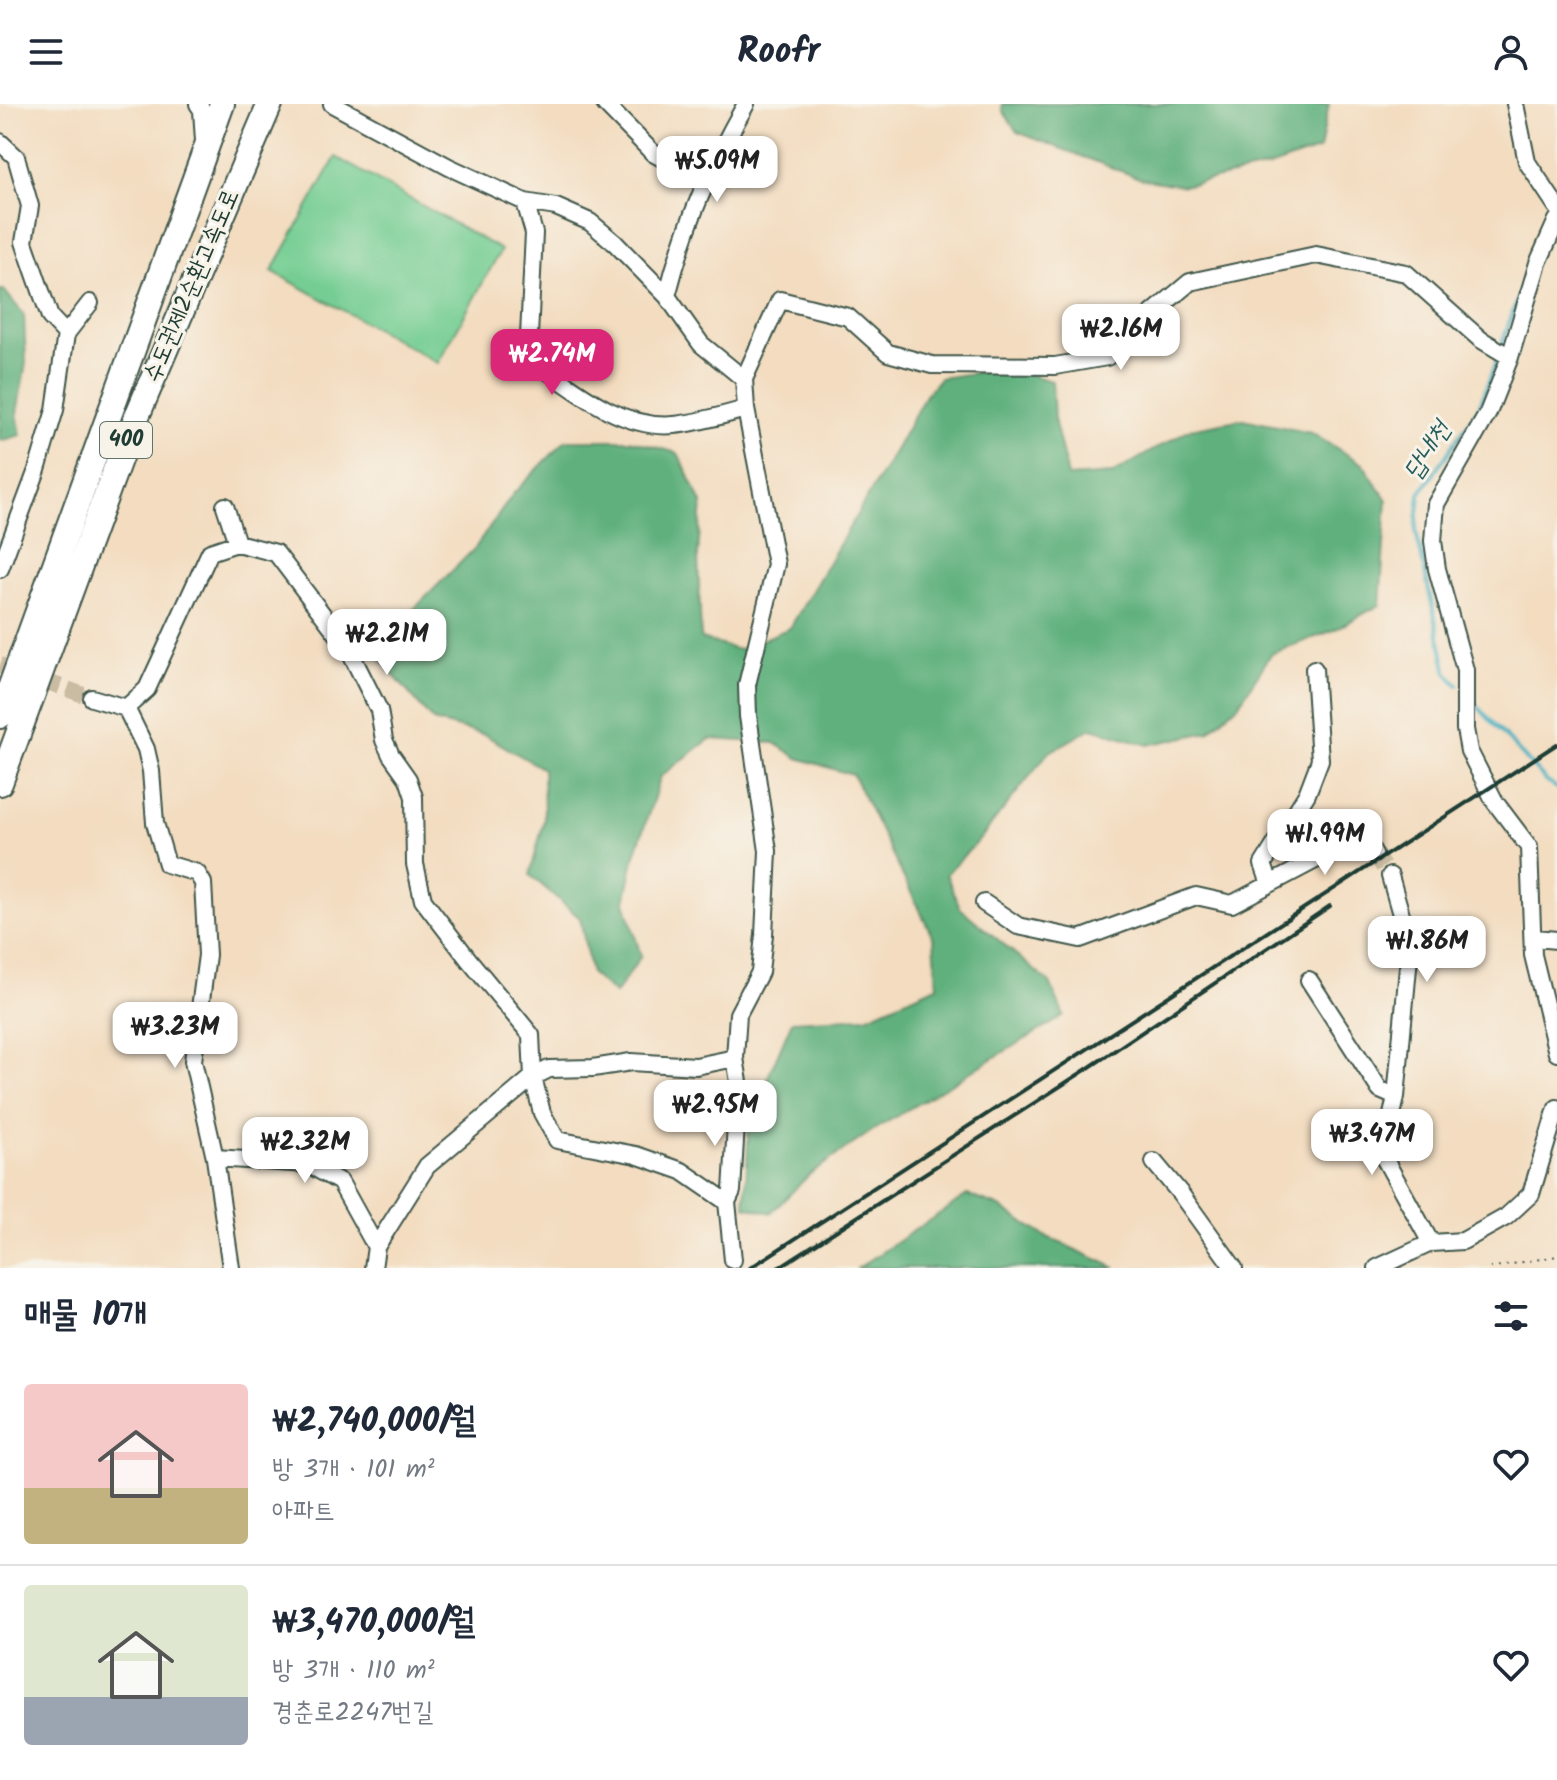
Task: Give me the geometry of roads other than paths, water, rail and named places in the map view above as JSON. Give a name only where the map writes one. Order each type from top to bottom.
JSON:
[{"type":"highway","name":"수도권제2순환고속도로","points":[[0,716],[222,104]]},
{"type":"highway","name":"수도권제2순환고속도로","points":[[0,783],[123,449],[270,104]]},
{"type":"street","points":[[198,104],[202,110],[205,152]]},
{"type":"street","points":[[332,104],[449,167],[525,202],[556,207],[590,222],[667,296],[701,344],[744,379]]},
{"type":"street","points":[[605,104],[653,153],[704,182]]},
{"type":"street","points":[[667,296],[680,245],[704,182],[746,104]]},
{"type":"street","points":[[1515,104],[1527,162],[1553,202]]},
{"type":"street","points":[[0,142],[16,157],[30,206],[24,242],[50,317],[66,334]]},
{"type":"street","points":[[525,202],[534,233],[529,336],[531,359],[628,420],[672,425],[746,409]]},
{"type":"street","points":[[1557,220],[1553,240],[1538,263],[1488,413],[1436,504],[1433,541],[1437,569],[1465,670],[1465,729],[1469,751],[1495,802],[1529,847],[1533,955],[1557,1053]]},
{"type":"street","points":[[733,1260],[727,1202],[732,1191],[735,1098],[739,1082],[735,1058],[738,1014],[760,972],[768,851],[748,716],[747,685],[776,564],[746,409],[744,379],[780,300],[848,317],[888,353],[932,365],[1055,366],[1107,357],[1142,322],[1190,282],[1316,255],[1406,273],[1480,339],[1508,356]]},
{"type":"street","points":[[0,569],[28,497],[55,410],[66,334],[90,303]]},
{"type":"street","points":[[225,506],[237,543]]},
{"type":"street","points":[[126,708],[147,689],[210,552],[237,543],[276,553],[348,648],[373,693],[384,740],[408,779],[414,797],[415,864],[423,900],[531,1035],[533,1077],[542,1113],[557,1140],[636,1155],[682,1171],[727,1202]]},
{"type":"street","points":[[1270,884],[1263,864],[1307,794],[1320,760],[1314,669]]},
{"type":"street","points":[[92,698],[126,708],[146,749],[155,823],[167,864],[197,873],[203,883],[207,955],[193,1061],[215,1158],[231,1268]]},
{"type":"street","points":[[984,903],[1018,926],[1080,939],[1196,896],[1232,904],[1325,855],[1365,838],[1374,854]]},
{"type":"street","points":[[1390,876],[1410,946],[1396,1097],[1383,1156],[1431,1243]]},
{"type":"street","points":[[1534,938],[1557,940]]},
{"type":"street","points":[[1309,980],[1380,1090],[1396,1097]]},
{"type":"street","points":[[373,1268],[376,1247],[427,1166],[533,1077],[549,1069],[593,1068],[631,1062],[696,1066],[735,1058]]},
{"type":"street","points":[[1377,1268],[1431,1243],[1463,1241],[1506,1217],[1531,1194],[1557,1108]]},
{"type":"street","points":[[215,1158],[308,1164],[340,1182],[376,1247]]},
{"type":"street","points":[[1154,1162],[1234,1268]]},
{"type":"waterway","name":"답내천","points":[[1501,347],[1544,220],[1551,209]]},
{"type":"waterway","name":"답내천","points":[[1458,685],[1447,673],[1416,531],[1420,494],[1479,407],[1498,356]]},
{"type":"waterway","name":"답내천","points":[[1470,698],[1547,782],[1557,788]]},
{"type":"tunnel","points":[[0,665],[92,698]]},
{"type":"tunnel","points":[[1374,854],[1390,876]]},
{"type":"railway","points":[[750,1268],[1557,744]]},
{"type":"railway","points":[[778,1268],[1087,1069],[1330,906]]}]
